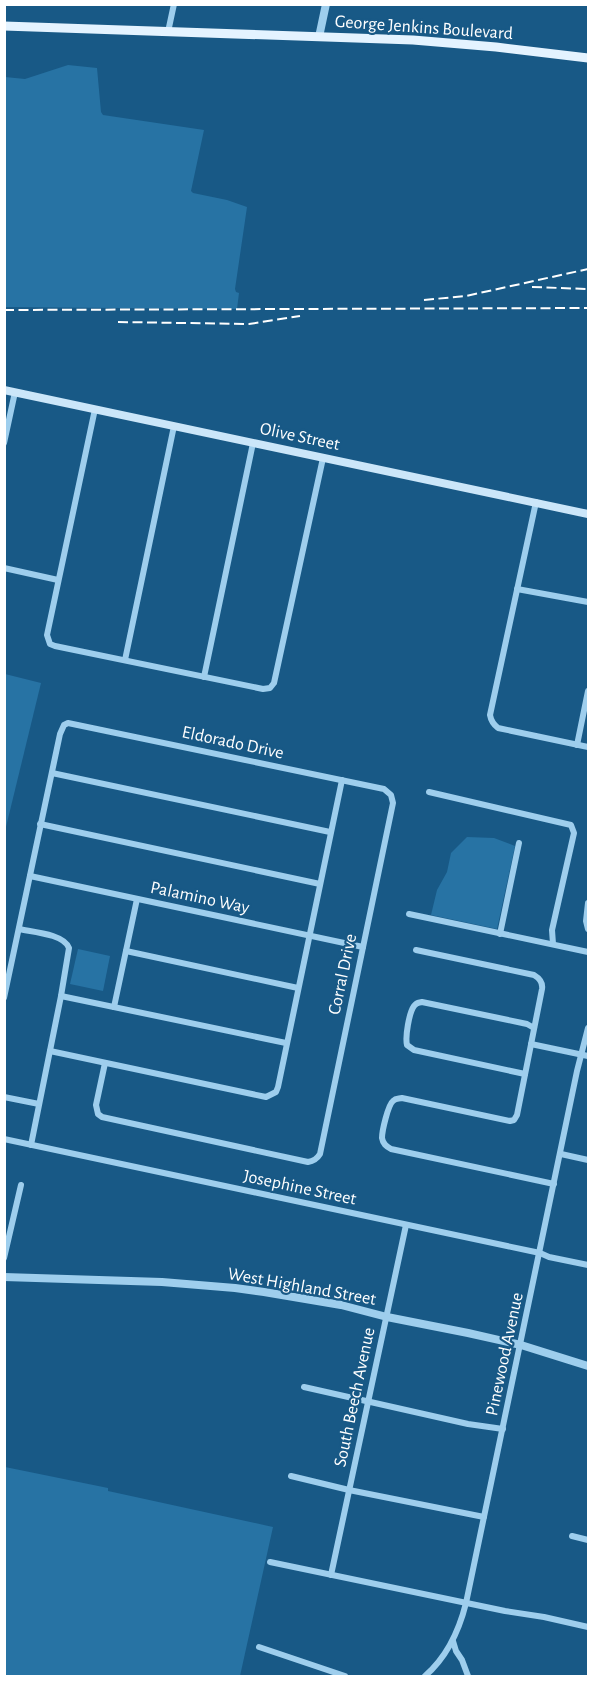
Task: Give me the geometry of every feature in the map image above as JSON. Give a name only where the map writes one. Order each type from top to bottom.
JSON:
[{"type":"main road","name":"George Jenkins Boulevard","points":[[4,26],[456,43],[588,58]]},
{"type":"main road","name":"Olive Street","points":[[4,390],[588,513]]},
{"type":"street","points":[[168,32],[174,4]]},
{"type":"street","points":[[319,37],[326,4]]},
{"type":"street","points":[[4,442],[15,392]]},
{"type":"street","points":[[95,409],[47,635],[50,644],[55,646],[267,689],[273,686],[323,458]]},
{"type":"street","points":[[125,660],[174,426]]},
{"type":"street","points":[[204,677],[253,443]]},
{"type":"street","points":[[536,502],[490,715],[491,720],[498,728],[588,747]]},
{"type":"street","points":[[4,568],[58,580]]},
{"type":"street","points":[[517,590],[588,602]]},
{"type":"street","points":[[577,745],[588,691]]},
{"type":"street","name":"Eldorado Drive","points":[[52,773],[62,729],[66,724],[71,723],[384,789],[392,795]]},
{"type":"street","points":[[4,998],[52,773],[330,832]]},
{"type":"street","points":[[50,1051],[266,1097],[273,1094],[278,1087],[342,780]]},
{"type":"street","points":[[429,792],[571,825],[573,833],[552,930],[553,944]]},
{"type":"street","name":"Corral Drive","points":[[105,1063],[96,1106],[102,1118],[308,1162],[316,1159],[320,1154],[393,803],[392,795]]},
{"type":"street","points":[[40,824],[320,884]]},
{"type":"street","points":[[500,933],[519,843]]},
{"type":"street","name":"Palamino Way","points":[[30,876],[363,947]]},
{"type":"street","points":[[114,1007],[137,899]]},
{"type":"street","points":[[588,903],[586,916],[588,929]]},
{"type":"street","points":[[409,914],[588,952]]},
{"type":"street","points":[[19,929],[61,938],[69,948],[31,1145]]},
{"type":"street","points":[[416,950],[534,975],[543,986],[517,1115],[514,1120],[402,1098],[392,1101],[389,1106],[382,1140],[391,1149],[554,1184]]},
{"type":"street","points":[[126,951],[298,988]]},
{"type":"street","points":[[61,996],[286,1043]]},
{"type":"street","points":[[525,1074],[414,1050],[407,1045],[406,1037],[412,1008],[415,1004],[423,1002],[527,1024],[534,1028]]},
{"type":"street","name":"Pinewood Avenue","points":[[426,1676],[453,1641],[463,1617],[554,1184],[585,1055],[588,1028]]},
{"type":"street","points":[[531,1044],[585,1055]]},
{"type":"street","points":[[4,1096],[39,1104]]},
{"type":"street","name":"Josephine Street","points":[[4,1139],[588,1265]]},
{"type":"street","points":[[561,1154],[588,1160]]},
{"type":"street","points":[[4,1258],[21,1185]]},
{"type":"street","name":"South Beech Avenue","points":[[331,1575],[406,1225]]},
{"type":"street","name":"West Highland Street","points":[[4,1277],[162,1282],[235,1288],[341,1305],[387,1317],[437,1326],[521,1345],[588,1366]]},
{"type":"street","points":[[304,1387],[503,1430]]},
{"type":"street","points":[[291,1476],[484,1517]]},
{"type":"street","points":[[572,1536],[588,1539]]},
{"type":"street","points":[[270,1562],[588,1627]]},
{"type":"street","points":[[453,1641],[468,1677]]},
{"type":"street","points":[[259,1647],[345,1677]]},
{"type":"shaded area","points":[[68,65],[97,68],[103,115],[204,130],[191,191],[247,207],[235,289],[239,293],[237,309],[5,307],[5,77],[25,79]]},
{"type":"shaded area","points":[[4,674],[41,683],[5,831]]},
{"type":"shaded area","points":[[467,837],[494,838],[515,846],[497,929],[431,915],[437,890],[447,872],[451,853]]},
{"type":"shaded area","points":[[78,949],[110,956],[103,991],[70,984]]},
{"type":"shaded area","points":[[5,1467],[108,1488],[108,1491],[273,1527],[240,1676],[5,1676]]},
{"type":"railway","points":[[424,300],[466,296],[588,269]]},
{"type":"railway","points":[[532,287],[588,289]]},
{"type":"railway","points":[[4,310],[588,308]]},
{"type":"railway","points":[[118,322],[249,324],[300,316]]}]
